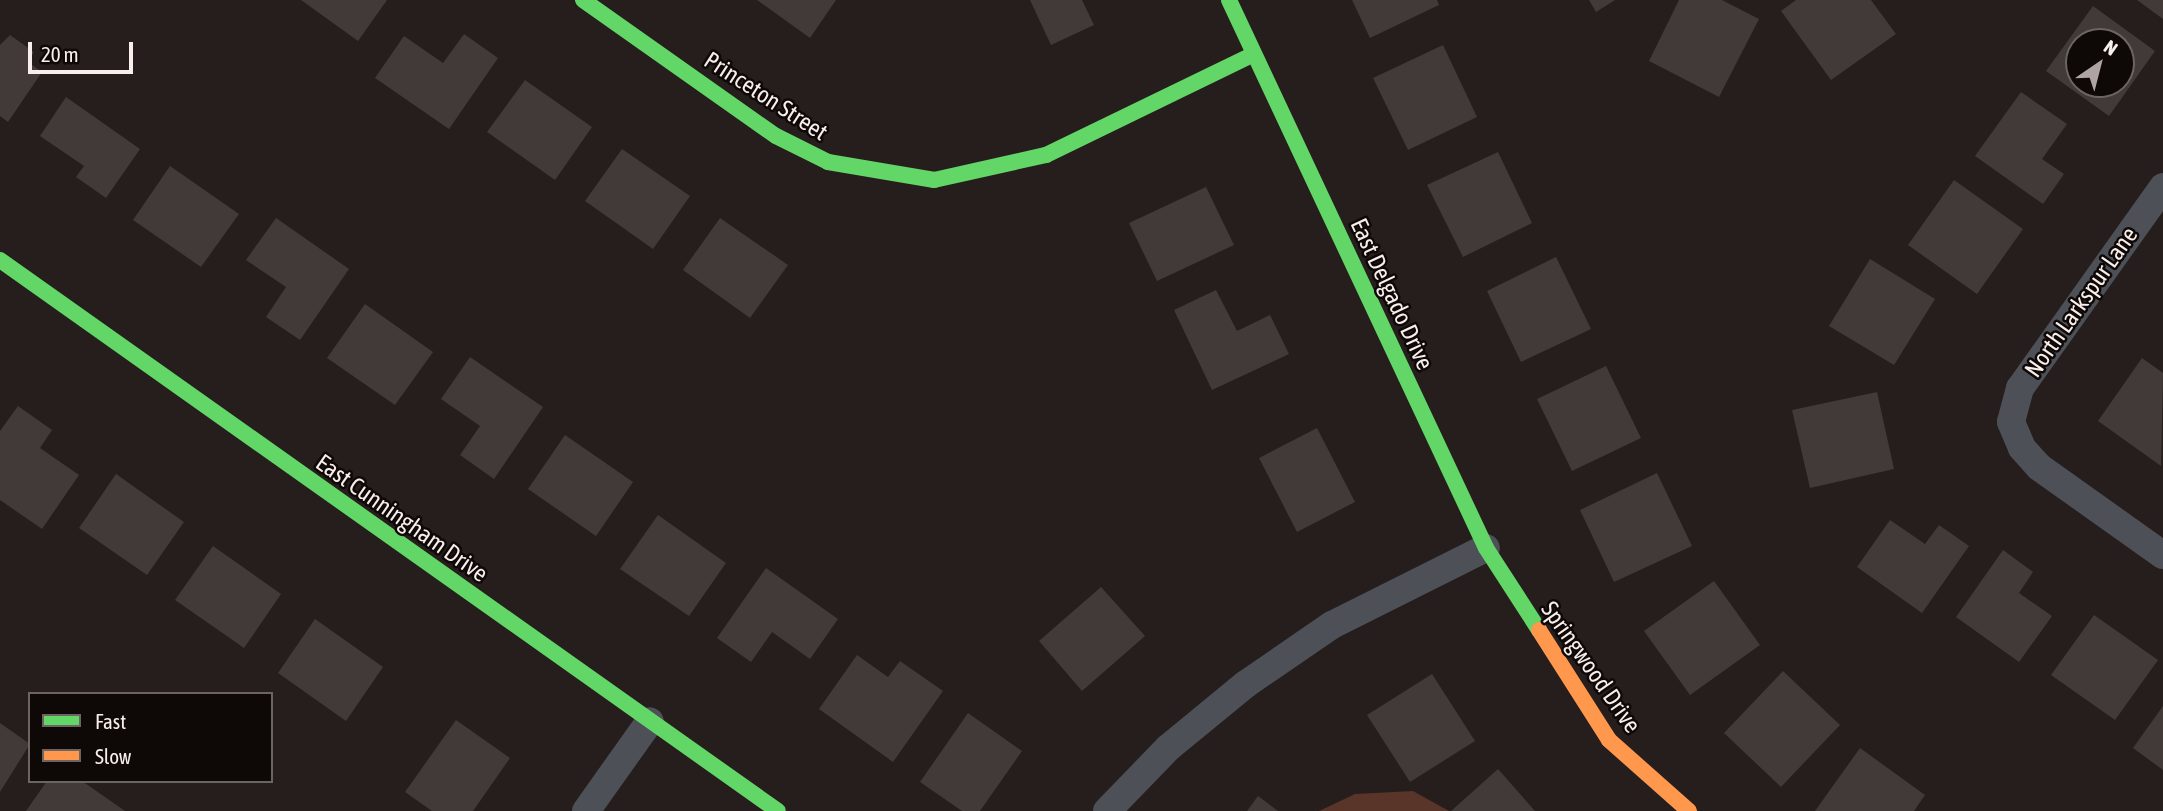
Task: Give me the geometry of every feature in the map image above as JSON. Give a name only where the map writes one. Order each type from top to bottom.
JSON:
[{"type":"street","name":"Princeton Street","points":[[583,0],[776,136],[828,162],[898,177],[934,180],[981,174],[1046,155],[1254,54]]},
{"type":"street","name":"East Delgado Drive","points":[[1229,0],[1486,548],[1519,604]]},
{"type":"street","name":"North Larkspur Lane","points":[[2163,187],[2020,388],[2011,422],[2022,448],[2039,467],[2163,555]]},
{"type":"street","name":"East Cunningham Drive","points":[[0,260],[778,811]]},
{"type":"street","points":[[1107,811],[1205,715],[1268,669],[1332,625],[1486,548]]},
{"type":"street","name":"Springwood Drive","points":[[1519,604],[1609,740],[1689,811]]},
{"type":"street","points":[[586,811],[650,721]]},
{"type":"shaded area","points":[[1413,791],[1449,811],[1319,811],[1355,794]]},
{"type":"building","points":[[301,0],[387,0],[358,41]]},
{"type":"building","points":[[757,0],[836,0],[810,38]]},
{"type":"building","points":[[1030,0],[1082,0],[1094,25],[1051,45]]},
{"type":"building","points":[[1352,0],[1437,0],[1439,5],[1370,38]]},
{"type":"building","points":[[1589,0],[1615,0],[1596,12]]},
{"type":"building","points":[[1679,0],[1722,0],[1759,19],[1719,97],[1649,61]]},
{"type":"building","points":[[1796,0],[1871,0],[1896,34],[1831,80],[1781,11]]},
{"type":"building","points":[[2137,0],[2163,0],[2163,19]]},
{"type":"building","points":[[2093,6],[2123,28],[2077,28]]},
{"type":"building","points":[[464,34],[498,58],[449,129],[375,78],[404,36],[443,63]]},
{"type":"building","points":[[10,35],[34,52],[28,62],[42,72],[8,122],[0,116],[0,45]]},
{"type":"building","points":[[2135,36],[2155,51],[2135,79]]},
{"type":"building","points":[[1443,45],[1477,117],[1408,150],[1373,78]]},
{"type":"building","points":[[2065,45],[2065,85],[2046,71]]},
{"type":"building","points":[[525,80],[592,127],[555,180],[487,132]]},
{"type":"building","points":[[2021,92],[2067,124],[2042,159],[2064,174],[2043,204],[1975,156]]},
{"type":"building","points":[[66,97],[140,149],[106,198],[76,177],[84,166],[40,136]]},
{"type":"building","points":[[2084,98],[2122,98],[2109,116]]},
{"type":"building","points":[[622,149],[690,196],[653,249],[585,201]]},
{"type":"building","points":[[1498,152],[1532,223],[1463,257],[1427,185]]},
{"type":"building","points":[[170,166],[239,214],[201,267],[133,220]]},
{"type":"building","points":[[1954,180],[2023,229],[1977,294],[1908,245]]},
{"type":"building","points":[[1206,187],[1234,245],[1157,281],[1129,223]]},
{"type":"building","points":[[276,218],[349,269],[300,340],[266,317],[286,287],[246,260]]},
{"type":"building","points":[[720,218],[788,265],[750,318],[683,270]]},
{"type":"building","points":[[1556,257],[1591,329],[1521,362],[1487,291]]},
{"type":"building","points":[[1870,259],[1935,299],[1894,365],[1829,326]]},
{"type":"building","points":[[1216,290],[1237,331],[1270,315],[1289,354],[1212,390],[1174,310]]},
{"type":"building","points":[[365,304],[433,352],[395,405],[327,358]]},
{"type":"building","points":[[470,357],[543,407],[494,479],[460,455],[480,426],[441,399]]},
{"type":"building","points":[[2142,358],[2163,373],[2161,466],[2098,421]]},
{"type":"building","points":[[1606,366],[1641,438],[1572,471],[1537,399]]},
{"type":"building","points":[[1877,392],[1894,469],[1810,488],[1792,410]]},
{"type":"building","points":[[18,406],[52,430],[40,448],[79,475],[42,529],[0,500],[0,431]]},
{"type":"building","points":[[1317,428],[1355,502],[1297,532],[1259,458]]},
{"type":"building","points":[[565,435],[633,482],[596,536],[528,489]]},
{"type":"building","points":[[1657,473],[1692,546],[1614,582],[1580,510]]},
{"type":"building","points":[[116,474],[184,522],[147,575],[79,528]]},
{"type":"building","points":[[658,515],[726,563],[689,616],[620,569]]},
{"type":"building","points":[[1890,520],[1925,544],[1939,525],[1969,546],[1922,613],[1857,567]]},
{"type":"building","points":[[213,546],[281,594],[244,648],[175,600]]},
{"type":"building","points":[[2003,550],[2033,572],[2019,593],[2052,616],[2019,662],[1956,617]]},
{"type":"building","points":[[766,568],[838,619],[810,659],[772,632],[751,662],[717,638]]},
{"type":"building","points":[[1714,581],[1760,645],[1690,695],[1644,631]]},
{"type":"building","points":[[1101,587],[1145,636],[1082,691],[1039,641]]},
{"type":"building","points":[[2094,615],[2158,660],[2115,720],[2051,675]]},
{"type":"building","points":[[315,619],[383,667],[346,721],[278,673]]},
{"type":"building","points":[[857,655],[888,677],[900,661],[943,691],[893,762],[819,709]]},
{"type":"building","points":[[1783,671],[1840,725],[1781,787],[1724,733]]},
{"type":"building","points":[[1432,674],[1475,741],[1410,782],[1367,715]]},
{"type":"building","points":[[2163,706],[2163,770],[2133,748]]},
{"type":"building","points":[[968,713],[1022,751],[980,811],[962,811],[920,782]]},
{"type":"building","points":[[456,720],[510,758],[473,811],[432,811],[405,792]]},
{"type":"building","points":[[0,723],[28,743],[28,747],[0,792]]},
{"type":"building","points":[[1860,748],[1925,795],[1914,811],[1815,811]]},
{"type":"building","points":[[1498,769],[1535,811],[1451,811]]},
{"type":"building","points":[[46,783],[85,783],[125,811],[26,811]]},
{"type":"building","points":[[1258,796],[1278,811],[1247,811]]},
{"type":"traffic: fast","points":[[583,0],[776,136],[828,162],[934,180],[1046,155],[1254,54]]},
{"type":"traffic: fast","points":[[1229,0],[1486,548],[1539,630]]},
{"type":"traffic: fast","points":[[0,260],[778,811]]},
{"type":"traffic: slow","points":[[1539,630],[1609,740],[1689,811]]}]
